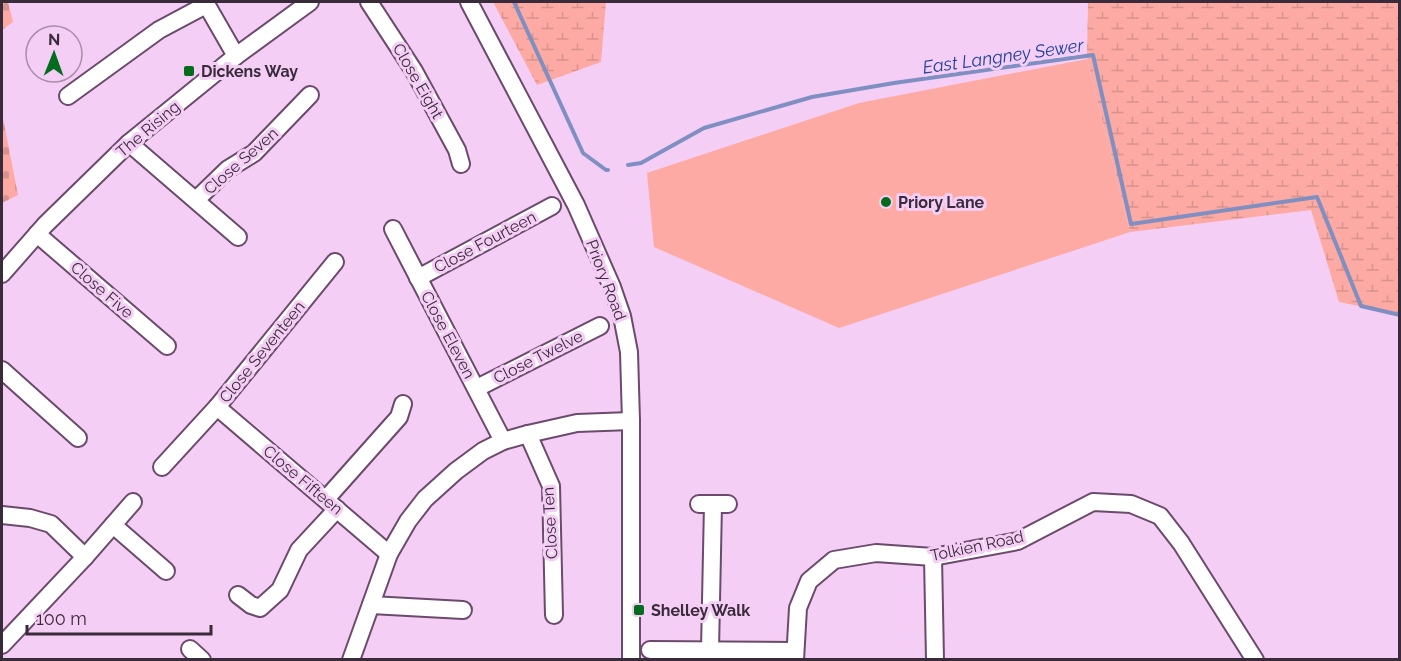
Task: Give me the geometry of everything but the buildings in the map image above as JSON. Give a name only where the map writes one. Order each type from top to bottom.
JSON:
[{"type":"street","name":"The Rising","points":[[2,274],[37,234],[129,142],[236,56],[310,2]]},
{"type":"street","name":"Close Eight","points":[[369,2],[414,71],[457,150],[461,164]]},
{"type":"street","name":"Priory Road","points":[[469,2],[576,204],[612,286],[622,316],[629,352],[631,421],[631,660]]},
{"type":"street","points":[[68,96],[159,30],[205,3],[236,56]]},
{"type":"street","name":"Close Seven","points":[[196,200],[228,169],[254,153],[310,95]]},
{"type":"street","points":[[129,142],[238,237]]},
{"type":"street","name":"Close Fourteen","points":[[418,278],[552,206]]},
{"type":"street","name":"Close Eleven","points":[[393,229],[503,441]]},
{"type":"street","name":"Close Five","points":[[37,234],[167,346]]},
{"type":"street","name":"Close Seventeen","points":[[162,467],[193,445],[218,407],[335,262]]},
{"type":"street","name":"Close Twelve","points":[[477,388],[600,326]]},
{"type":"street","points":[[2,370],[78,438]]},
{"type":"street","name":"Close Fifteen","points":[[218,407],[389,554]]},
{"type":"street","points":[[238,595],[251,605],[260,608],[280,597],[299,550],[331,504],[405,415]]},
{"type":"street","points":[[351,660],[389,554],[408,520],[425,499],[456,471],[483,451],[503,441],[577,423],[631,421]]},
{"type":"street","name":"Close Ten","points":[[528,434],[551,486],[554,615]]},
{"type":"street","points":[[2,645],[133,502]]},
{"type":"street","name":"Tolkien Road","points":[[795,655],[798,608],[809,582],[834,560],[876,553],[933,557],[1018,541],[1093,502],[1131,504],[1160,516],[1255,660]]},
{"type":"street","points":[[710,651],[713,504]]},
{"type":"street","points":[[2,515],[30,518],[51,524],[85,557]]},
{"type":"street","points":[[113,525],[166,572]]},
{"type":"street","points":[[933,557],[935,660]]},
{"type":"street","points":[[371,604],[463,610]]},
{"type":"street","points":[[650,648],[795,655]]},
{"type":"green space","points":[[2,2],[8,2],[13,22],[2,30]]},
{"type":"green space","points":[[493,2],[606,2],[601,62],[537,85]]},
{"type":"green space","points":[[1088,2],[1399,2],[1399,314],[1339,302],[1311,210],[1130,232],[1087,59]]},
{"type":"green space","name":"Priory Lane","points":[[1087,59],[1130,232],[839,328],[654,247],[647,173],[859,103]]},
{"type":"green space","points":[[2,113],[18,195],[2,203]]},
{"type":"waterway","name":"East Langney Sewer","points":[[514,2],[583,153],[608,170]]},
{"type":"waterway","name":"East Langney Sewer","points":[[628,165],[641,163],[704,128],[812,97],[1093,55],[1131,224],[1317,197],[1361,306],[1400,315]]},
{"type":"place","name":"Dickens Way","points":[[189,71]]},
{"type":"place","name":"Priory Lane","points":[[886,202]]},
{"type":"place","name":"Shelley Walk","points":[[639,610]]}]
